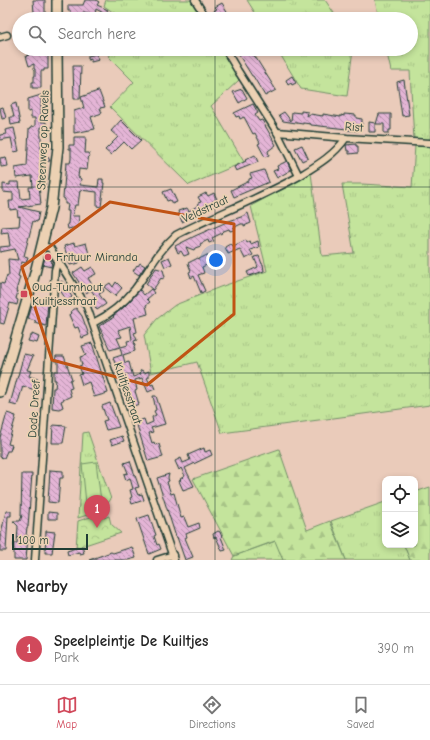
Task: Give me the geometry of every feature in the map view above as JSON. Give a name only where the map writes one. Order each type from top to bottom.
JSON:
[{"type":"main road","points":[[57,0],[57,12]]},
{"type":"main road","name":"Steenweg op Ravels","points":[[0,392],[52,208],[56,161],[57,56]]},
{"type":"street","points":[[194,0],[202,12]]},
{"type":"street","points":[[0,37],[7,35]]},
{"type":"street","points":[[229,56],[277,132],[299,176]]},
{"type":"street","name":"Rist","points":[[277,132],[430,143]]},
{"type":"street","name":"Veldstraat","points":[[93,323],[106,316],[124,302],[140,283],[158,254],[176,235],[278,188],[323,162],[336,151],[346,138]]},
{"type":"street","name":"Kuiltjesstraat","points":[[42,246],[50,248],[87,307],[174,558]]},
{"type":"street","name":"Dode Dreef","points":[[35,560],[55,270],[58,260]]},
{"type":"street","points":[[157,560],[174,558]]},
{"type":"highlighted area","points":[[110,202],[234,224],[234,314],[147,385],[52,360],[22,267]]},
{"type":"green space","points":[[106,0],[191,0],[198,12],[113,12],[104,6]]},
{"type":"green space","points":[[247,0],[325,0],[333,12],[255,12]]},
{"type":"green space","points":[[375,0],[430,0],[430,141],[414,140],[410,71],[391,71],[388,56],[418,56],[418,12],[378,12]]},
{"type":"green space","points":[[108,56],[224,56],[239,80],[211,106],[244,162],[189,185],[110,107],[134,82]]},
{"type":"green space","points":[[281,56],[352,56],[347,96],[301,89]]},
{"type":"green space","points":[[415,146],[430,147],[430,405],[222,433],[197,362],[151,373],[144,335],[157,319],[175,305],[220,287],[267,271],[251,206],[311,173],[322,256],[354,253],[342,184],[412,187]]},
{"type":"green space","points":[[88,432],[111,499],[105,507],[106,509],[78,518],[83,433]]},
{"type":"green space","points":[[279,449],[307,530],[330,521],[346,560],[283,560],[275,541],[234,556],[193,479]]},
{"type":"green space","points":[[96,462],[101,501],[86,503],[82,464]]},
{"type":"green space","points":[[430,487],[430,560],[410,560],[405,548],[418,548],[418,491]]},
{"type":"green space","points":[[382,503],[382,548],[405,548],[410,560],[346,560],[331,521]]},
{"type":"green space","points":[[103,513],[104,518],[109,516],[111,524],[121,533],[76,548],[78,521]]},
{"type":"green space","points":[[276,541],[283,560],[232,560],[234,556]]},
{"type":"building","points":[[33,0],[45,0],[45,12],[34,12]]},
{"type":"building","points":[[85,0],[96,0],[99,2],[97,5],[108,10],[106,12],[101,12],[96,9],[96,12],[68,11],[68,5],[83,5]]},
{"type":"building","points":[[222,3],[228,12],[214,12],[217,9],[215,7]]},
{"type":"building","points":[[26,56],[48,56],[48,69],[41,71],[41,88],[32,88],[35,69],[34,64],[29,66]]},
{"type":"building","points":[[88,56],[97,56],[99,60],[91,62],[91,59],[88,60]]},
{"type":"building","points":[[240,56],[255,56],[276,90],[265,96]]},
{"type":"building","points":[[73,66],[81,66],[80,99],[74,99]]},
{"type":"building","points":[[292,76],[296,83],[292,85],[291,83],[288,85],[286,80]]},
{"type":"building","points":[[404,80],[409,115],[402,116],[397,82]]},
{"type":"building","points":[[242,89],[247,98],[239,103],[233,92]]},
{"type":"building","points":[[98,91],[105,107],[100,108],[102,113],[91,117],[95,129],[74,133],[74,111],[84,108],[81,97]]},
{"type":"building","points":[[41,95],[41,122],[46,122],[46,127],[41,127],[41,157],[48,157],[50,161],[40,162],[41,176],[45,176],[45,185],[39,186],[41,204],[19,207],[39,212],[37,222],[33,221],[24,256],[28,257],[26,263],[22,262],[18,276],[20,277],[16,291],[18,291],[16,299],[18,300],[17,305],[10,303],[4,324],[0,323],[0,283],[4,284],[7,275],[9,276],[8,259],[18,260],[15,249],[0,252],[0,247],[10,246],[8,232],[1,233],[2,227],[19,226],[20,216],[18,217],[17,209],[10,210],[9,201],[13,201],[13,193],[3,192],[3,184],[10,185],[10,182],[19,182],[21,199],[30,198],[29,187],[33,187],[32,176],[16,178],[15,168],[27,166],[29,129],[35,126],[35,118],[31,118],[31,111],[28,112],[28,99]]},
{"type":"building","points":[[16,103],[20,123],[11,125],[10,117],[14,117],[11,105]]},
{"type":"building","points":[[253,104],[258,113],[255,115],[259,121],[262,120],[276,145],[268,151],[269,155],[265,157],[258,144],[260,143],[255,133],[253,134],[244,117],[240,119],[239,116],[236,117],[234,113]]},
{"type":"building","points":[[3,107],[6,118],[2,119],[0,108]]},
{"type":"building","points":[[301,111],[308,112],[307,116],[310,114],[323,116],[323,114],[341,117],[341,115],[344,116],[344,114],[356,115],[356,118],[362,119],[362,125],[359,125],[358,131],[347,130],[283,121],[279,115],[284,112],[291,121],[292,112],[301,113]]},
{"type":"building","points":[[379,114],[391,114],[391,130],[389,130],[389,133],[384,133],[384,124],[376,124]]},
{"type":"building","points":[[121,120],[141,140],[131,149],[124,142],[111,155],[105,150],[118,137],[111,131]]},
{"type":"building","points":[[369,122],[375,123],[375,132],[369,132]]},
{"type":"building","points":[[14,128],[19,151],[14,152],[11,138],[0,140],[0,135],[6,134],[5,130]]},
{"type":"building","points":[[74,137],[86,137],[85,153],[89,153],[87,170],[79,169],[78,177],[81,179],[80,185],[98,187],[99,179],[103,179],[104,183],[101,207],[97,206],[97,192],[80,190],[78,205],[75,205],[72,216],[79,216],[78,227],[68,229],[68,204],[65,204],[65,199],[63,198],[66,163],[70,163],[71,159],[71,149],[69,149],[69,145],[74,145]]},
{"type":"building","points":[[356,144],[356,146],[358,146],[358,153],[349,154],[346,145]]},
{"type":"building","points":[[302,145],[308,158],[302,161],[295,148]]},
{"type":"building","points":[[255,155],[258,162],[236,171],[234,167]]},
{"type":"building","points":[[6,157],[8,166],[1,167],[0,158]]},
{"type":"building","points":[[287,161],[291,170],[277,178],[273,171],[278,169],[277,166]]},
{"type":"building","points":[[264,170],[269,182],[234,197],[231,190],[249,181],[249,179],[252,178],[250,174]]},
{"type":"building","points":[[171,189],[177,202],[172,204],[170,200],[167,201],[163,192]]},
{"type":"building","points":[[206,193],[208,196],[214,193],[217,199],[212,202],[214,206],[182,222],[178,211],[187,208],[189,211],[197,206],[198,203],[201,202],[198,197]]},
{"type":"building","points":[[248,213],[251,223],[244,226],[244,224],[241,224],[233,228],[234,230],[230,231],[229,229],[221,232],[222,233],[212,238],[214,241],[209,243],[208,240],[200,244],[201,246],[195,248],[194,250],[186,247],[189,254],[184,256],[181,251],[178,253],[175,246]]},
{"type":"building","points":[[246,240],[247,243],[250,241],[251,244],[258,241],[259,247],[250,250],[253,255],[245,259],[240,249],[228,254],[225,247],[230,244],[233,246]]},
{"type":"building","points":[[74,243],[75,246],[86,243],[89,254],[78,257],[79,263],[70,265],[64,246]]},
{"type":"building","points":[[46,254],[51,257],[51,267],[43,265]]},
{"type":"building","points":[[207,255],[211,263],[202,267],[204,273],[198,275],[205,291],[201,293],[194,276],[191,278],[189,272],[191,271],[188,263]]},
{"type":"building","points":[[259,256],[263,264],[264,271],[249,276],[247,272],[258,267],[254,257]]},
{"type":"building","points":[[169,257],[172,264],[165,267],[162,260]]},
{"type":"building","points":[[140,263],[145,266],[139,275],[133,271]]},
{"type":"building","points":[[82,267],[85,271],[92,267],[96,274],[88,278],[96,289],[101,285],[104,291],[99,294],[106,304],[97,310],[91,300],[96,297],[91,290],[86,293],[73,273]]},
{"type":"building","points":[[156,268],[163,270],[165,277],[162,279],[161,278],[153,290],[146,284]]},
{"type":"building","points":[[62,281],[72,297],[67,301],[58,287],[60,285],[59,283]]},
{"type":"building","points":[[116,282],[122,288],[115,296],[104,287],[110,283],[113,287]]},
{"type":"building","points":[[151,289],[154,293],[147,299],[150,302],[146,305],[148,314],[134,318],[137,332],[134,333],[137,340],[134,341],[135,351],[123,355],[125,363],[129,362],[133,377],[141,374],[140,371],[142,370],[144,373],[149,371],[149,377],[147,378],[151,385],[153,384],[155,389],[148,392],[142,378],[135,380],[137,390],[135,391],[139,404],[131,407],[118,365],[116,366],[113,358],[122,355],[120,347],[110,350],[99,326],[114,317],[113,316],[140,290],[144,295]],"holes":[[[130,326],[132,340],[127,341],[128,345],[121,347],[117,338],[122,337],[118,330]]]},
{"type":"building","points":[[34,299],[48,302],[46,326],[28,319]]},
{"type":"building","points":[[76,308],[82,316],[89,335],[82,338],[78,327],[75,328],[69,315],[71,313],[70,312]]},
{"type":"building","points":[[32,334],[39,337],[37,343],[28,341]]},
{"type":"building","points":[[92,343],[108,393],[94,397],[89,382],[82,385],[79,375],[82,374],[79,366],[82,365],[80,357],[86,355],[82,346]]},
{"type":"building","points":[[24,354],[33,356],[27,370],[31,371],[29,376],[40,380],[35,390],[23,386],[17,406],[10,404]]},
{"type":"building","points":[[56,356],[64,356],[72,379],[70,380],[72,388],[69,389],[71,396],[61,401],[63,407],[59,409],[52,408],[53,388],[55,388],[56,380],[54,380],[54,371],[58,371],[58,361],[55,361]]},
{"type":"building","points":[[153,396],[156,396],[165,424],[151,428],[153,432],[149,433],[152,443],[154,442],[155,445],[159,444],[163,457],[148,461],[136,422],[144,419],[146,425],[153,422],[152,417],[156,415],[154,411],[156,410]]},
{"type":"building","points":[[110,403],[119,427],[106,430],[103,421],[107,420],[102,406]]},
{"type":"building","points":[[7,413],[16,416],[8,444],[12,445],[10,451],[7,451],[4,458],[0,457],[0,438]]},
{"type":"building","points":[[53,425],[66,426],[63,443],[52,443]]},
{"type":"building","points":[[122,436],[124,441],[112,445],[110,440]]},
{"type":"building","points":[[204,448],[205,452],[210,450],[212,455],[185,468],[194,486],[183,490],[179,481],[185,476],[181,468],[179,470],[175,461],[181,458],[183,463],[190,460],[188,455]]},
{"type":"building","points":[[130,461],[139,487],[135,488],[138,495],[142,494],[144,500],[132,504],[130,490],[133,489],[130,478],[126,480],[124,474],[128,473],[124,463]]},
{"type":"building","points":[[50,470],[63,471],[63,478],[60,478],[58,503],[48,502]]},
{"type":"building","points":[[22,474],[32,474],[26,536],[28,536],[26,560],[14,560],[14,543],[17,543],[18,526],[13,521],[20,521],[22,516]]},
{"type":"building","points":[[169,474],[169,481],[167,482],[171,494],[174,493],[181,518],[184,517],[188,527],[199,523],[200,528],[186,534],[187,537],[185,538],[193,557],[185,560],[157,478]]},
{"type":"building","points":[[6,511],[11,511],[11,516],[8,516],[6,551],[0,551],[0,538]]},
{"type":"building","points":[[48,512],[57,513],[57,519],[48,519]]},
{"type":"building","points":[[149,515],[156,535],[154,536],[157,545],[159,544],[161,549],[149,554],[137,519]]},
{"type":"building","points":[[46,531],[55,532],[52,553],[45,553]]},
{"type":"building","points":[[218,531],[220,532],[226,550],[222,551],[216,537],[214,538],[213,534]]},
{"type":"building","points":[[82,546],[84,553],[80,554],[79,552],[68,555],[67,551]]},
{"type":"building","points":[[132,547],[136,558],[128,560],[89,560],[111,552],[113,553]]},
{"type":"place","name":"Frituur Miranda","points":[[48,257]]},
{"type":"place","name":"Oud-Turnhout Kuiltjesstraat","points":[[24,294]]},
{"type":"place","name":"Speelpleintje De Kuiltjes","points":[[97,528]]}]
